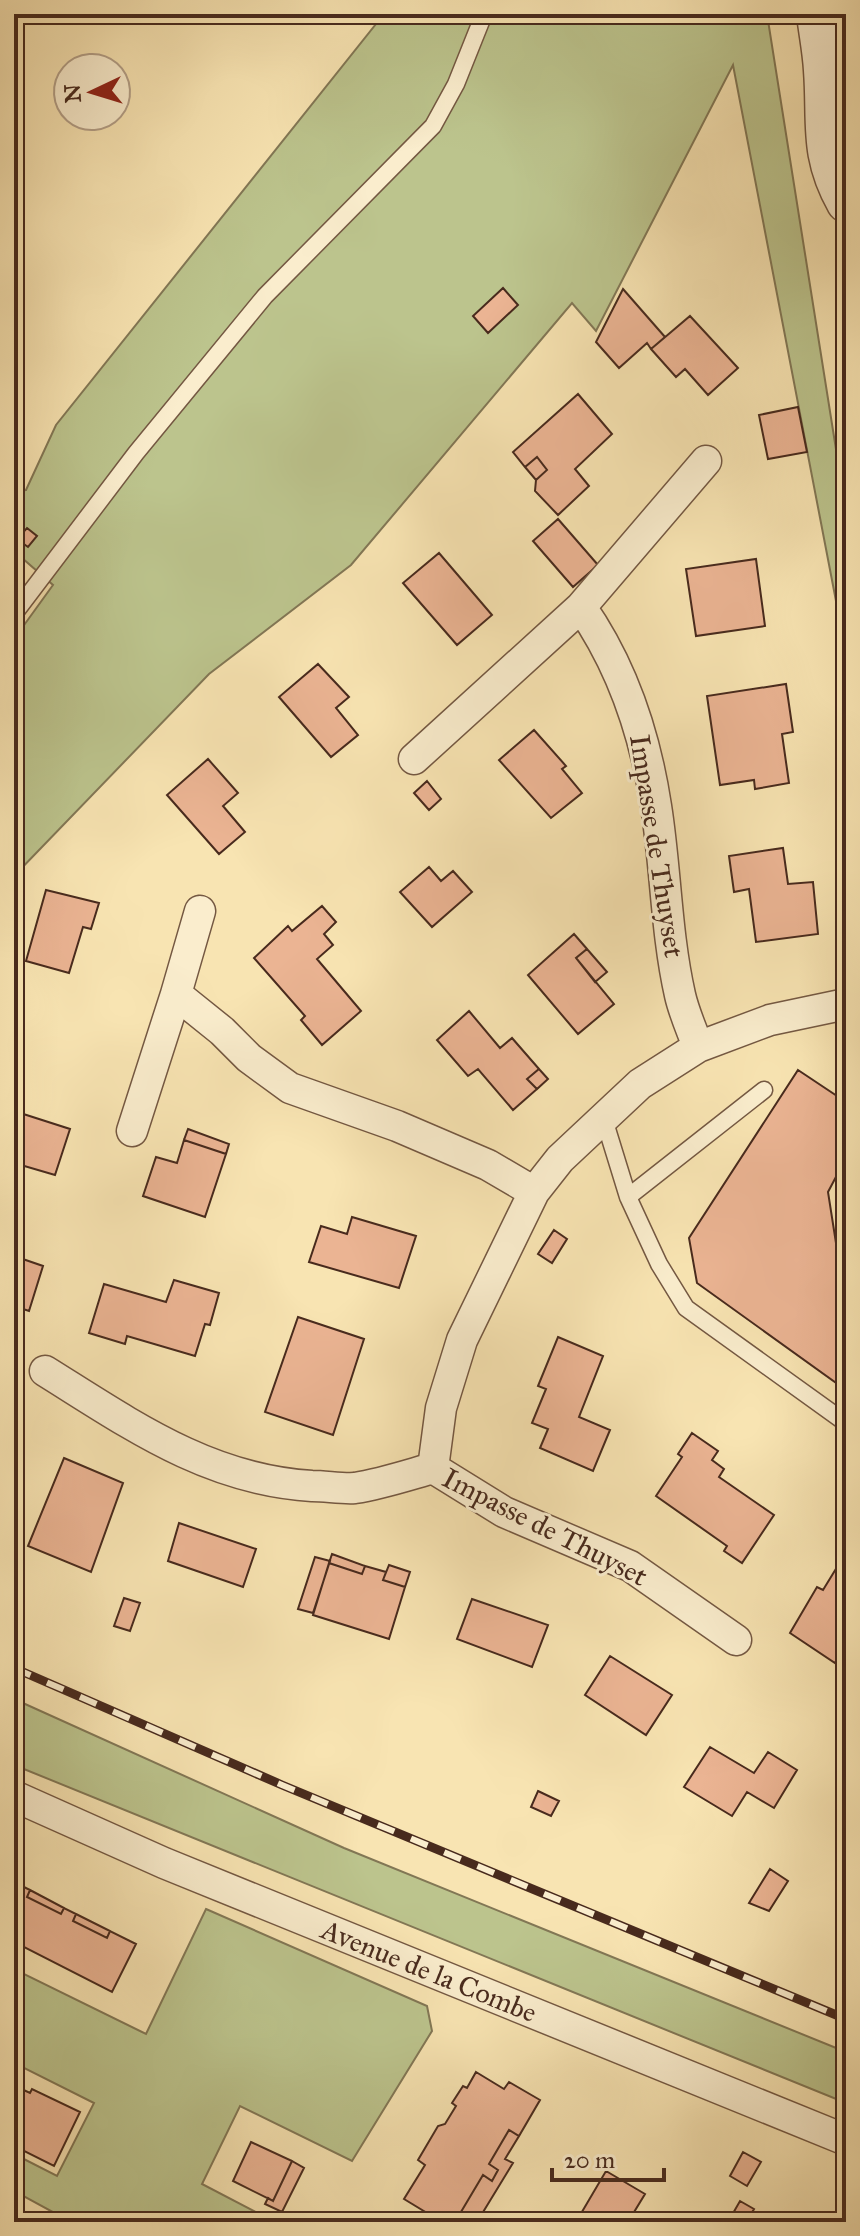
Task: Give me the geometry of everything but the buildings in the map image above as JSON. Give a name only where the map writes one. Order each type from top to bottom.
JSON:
[{"type":"street","points":[[816,14],[823,70],[824,140],[832,176],[846,203]]},
{"type":"street","points":[[823,70],[846,129]]},
{"type":"street","points":[[414,759],[581,607],[706,461]]},
{"type":"street","name":"Impasse de Thuyset","points":[[581,607],[602,638],[628,691],[646,753],[681,997],[698,1047]]},
{"type":"street","points":[[132,1131],[200,911]]},
{"type":"street","points":[[176,994],[222,1031],[249,1058],[290,1088],[397,1126],[488,1165],[534,1192]]},
{"type":"street","name":"Impasse de Thuyset","points":[[433,1468],[441,1408],[462,1340],[534,1192],[560,1159],[640,1084],[698,1047],[770,1020],[846,1004]]},
{"type":"street","name":"Impasse de Thuyset","points":[[45,1371],[132,1427],[183,1454],[241,1473],[293,1485],[354,1488],[433,1468],[504,1512],[630,1566],[736,1640]]},
{"type":"street","name":"Avenue de la Combe","points":[[14,1796],[164,1863],[846,2140]]},
{"type":"lane","points":[[14,614],[136,453],[241,323],[433,126],[456,84],[484,14]]},
{"type":"lane","points":[[628,1197],[764,1090]]},
{"type":"lane","points":[[604,1119],[628,1197],[659,1264],[686,1308],[846,1423]]},
{"type":"green space","points":[[384,14],[767,14],[845,506],[837,532],[846,588],[846,653],[733,65],[596,331],[572,303],[351,565],[209,674],[14,876],[14,639],[53,585],[14,551],[14,491],[26,490],[56,425]]},
{"type":"green space","points":[[14,1699],[344,1848],[846,2052],[846,2103],[14,1765]]},
{"type":"green space","points":[[206,1909],[427,2006],[432,2031],[352,2161],[240,2106],[202,2184],[275,2222],[71,2222],[14,2191],[14,2154],[57,2176],[94,2103],[14,2063],[14,1969],[146,2034]]},
{"type":"railway","points":[[14,1668],[282,1785],[846,2019]]}]
